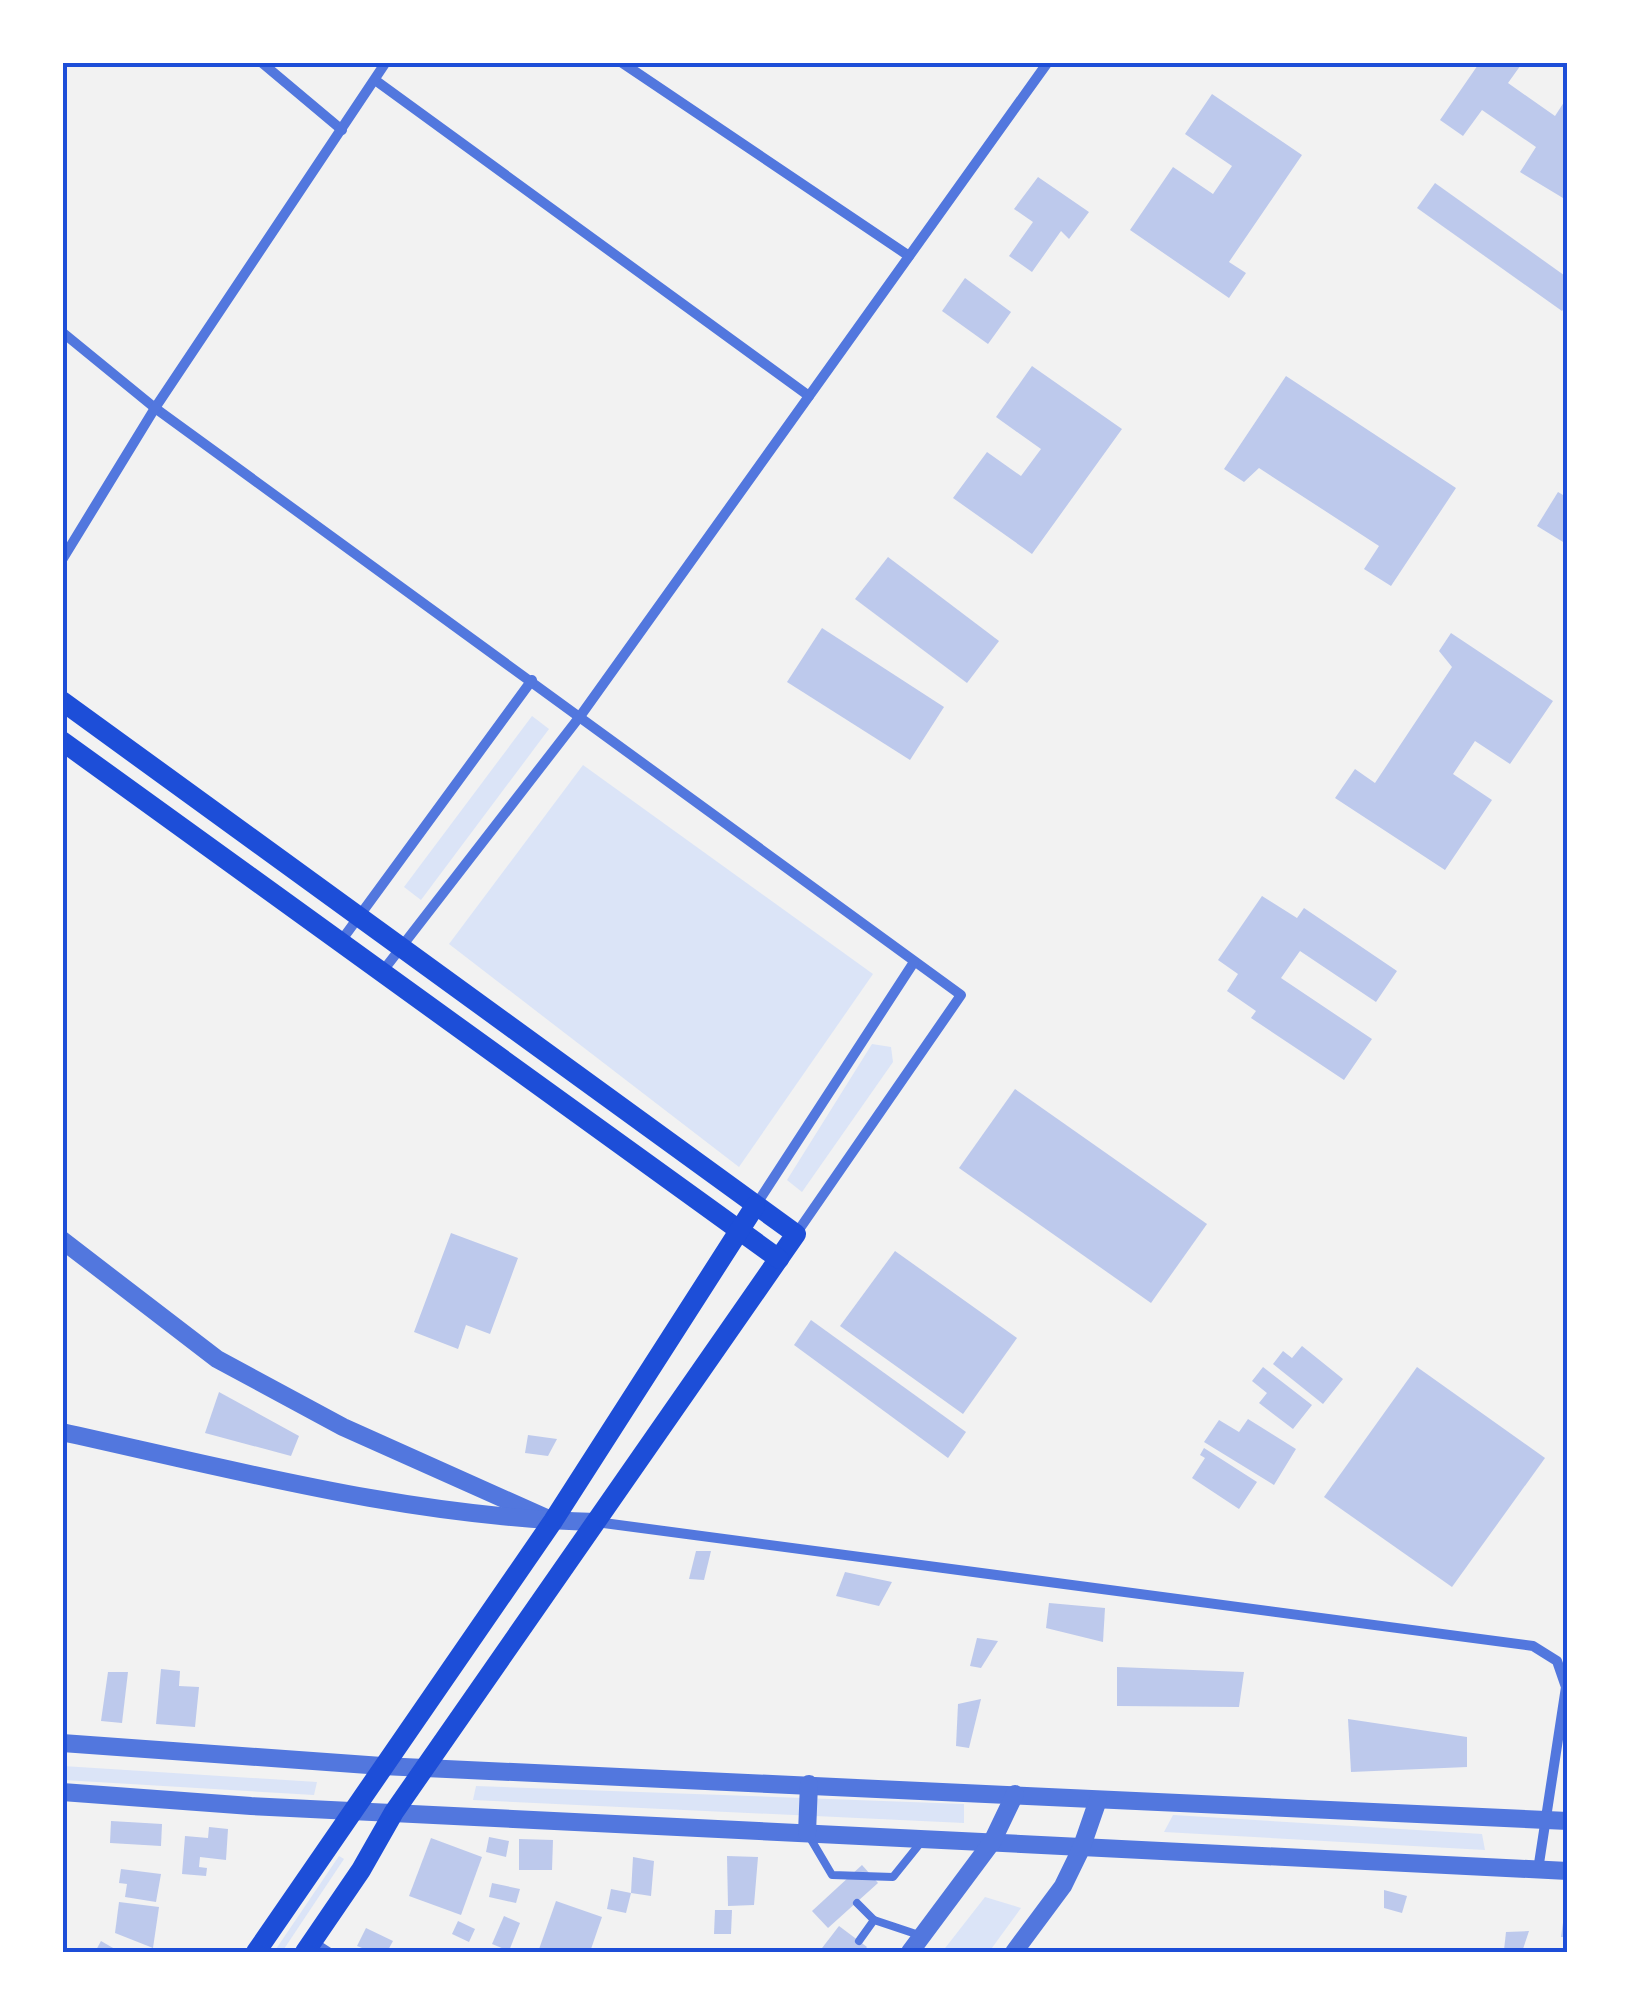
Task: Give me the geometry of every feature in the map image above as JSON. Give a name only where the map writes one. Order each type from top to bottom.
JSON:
[{"type":"main road","points":[[62,701],[796,1234],[394,1812],[316,1948]]},
{"type":"main road","points":[[62,741],[778,1260]]},
{"type":"main road","points":[[256,1952],[553,1521],[755,1206]]},
{"type":"street","points":[[261,62],[342,130]]},
{"type":"street","points":[[62,560],[155,408],[386,62]]},
{"type":"street","points":[[621,62],[909,256]]},
{"type":"street","points":[[381,973],[581,715],[1048,62]]},
{"type":"street","points":[[374,80],[810,396]]},
{"type":"street","points":[[62,332],[155,408],[961,995],[796,1234]]},
{"type":"street","points":[[339,943],[532,680]]},
{"type":"street","points":[[755,1206],[914,962]]},
{"type":"street","points":[[62,1240],[218,1359],[343,1427],[553,1521]]},
{"type":"street","points":[[62,1432],[389,1504],[596,1522],[1533,1646],[1557,1661],[1566,1687],[1538,1870]]},
{"type":"street","points":[[62,1743],[382,1766],[1568,1821]]},
{"type":"street","points":[[807,1833],[809,1784]]},
{"type":"street","points":[[62,1792],[352,1811],[1568,1872]]},
{"type":"street","points":[[910,1952],[992,1842],[1015,1794]]},
{"type":"street","points":[[1014,1952],[1063,1886],[1082,1849],[1098,1800]]},
{"type":"lane","points":[[807,1833],[841,1885]]},
{"type":"lane","points":[[832,1875],[892,1877],[924,1838]]},
{"type":"lane","points":[[857,1902],[874,1920],[922,1936]]},
{"type":"lane","points":[[859,1941],[874,1920]]},
{"type":"shaded area","points":[[532,716],[549,729],[421,900],[404,887]]},
{"type":"shaded area","points":[[583,765],[873,974],[739,1167],[449,944]]},
{"type":"shaded area","points":[[872,1044],[891,1047],[893,1062],[802,1192],[787,1180]]},
{"type":"shaded area","points":[[63,1766],[317,1782],[314,1795],[63,1780]]},
{"type":"shaded area","points":[[476,1786],[964,1804],[964,1823],[473,1800]]},
{"type":"shaded area","points":[[1173,1815],[1482,1834],[1485,1850],[1164,1832]]},
{"type":"shaded area","points":[[339,1856],[344,1859],[282,1952],[274,1952]]},
{"type":"shaded area","points":[[985,1897],[1021,1908],[989,1952],[942,1952]]},
{"type":"building","points":[[1480,62],[1523,62],[1508,83],[1555,116],[1568,96],[1568,201],[1520,172],[1536,147],[1482,110],[1463,136],[1440,120]]},
{"type":"building","points":[[1212,94],[1302,155],[1229,262],[1246,273],[1229,298],[1130,230],[1173,167],[1213,194],[1232,166],[1185,134]]},
{"type":"building","points":[[1038,177],[1089,212],[1069,239],[1061,231],[1032,272],[1009,256],[1033,222],[1014,209]]},
{"type":"building","points":[[1435,183],[1568,278],[1568,304],[1562,311],[1417,208]]},
{"type":"building","points":[[965,278],[1011,312],[988,344],[942,311]]},
{"type":"building","points":[[1032,366],[1122,429],[1032,554],[953,498],[987,452],[1021,476],[1041,449],[996,417]]},
{"type":"building","points":[[1286,376],[1456,488],[1391,586],[1364,569],[1379,546],[1259,468],[1244,482],[1224,469]]},
{"type":"building","points":[[1558,492],[1568,498],[1568,545],[1537,526]]},
{"type":"building","points":[[888,557],[999,641],[967,683],[855,599]]},
{"type":"building","points":[[822,628],[944,707],[910,760],[787,682]]},
{"type":"building","points":[[1451,633],[1553,701],[1510,764],[1475,741],[1453,774],[1492,800],[1445,870],[1335,798],[1355,769],[1375,783],[1452,667],[1439,651]]},
{"type":"building","points":[[1262,896],[1297,918],[1304,908],[1397,971],[1376,1002],[1300,951],[1281,978],[1372,1039],[1344,1080],[1251,1018],[1256,1011],[1227,991],[1238,974],[1218,960]]},
{"type":"building","points":[[1015,1089],[1207,1224],[1151,1303],[959,1168]]},
{"type":"building","points":[[451,1233],[518,1258],[490,1334],[466,1325],[458,1349],[414,1332]]},
{"type":"building","points":[[895,1251],[1017,1338],[963,1414],[840,1326]]},
{"type":"building","points":[[811,1320],[966,1432],[948,1458],[794,1345]]},
{"type":"building","points":[[1302,1346],[1343,1379],[1323,1404],[1273,1364],[1283,1351],[1292,1358]]},
{"type":"building","points":[[1263,1367],[1312,1405],[1293,1429],[1259,1403],[1267,1393],[1252,1381]]},
{"type":"building","points":[[1417,1367],[1545,1458],[1452,1587],[1324,1497]]},
{"type":"building","points":[[219,1392],[299,1436],[291,1456],[205,1433]]},
{"type":"building","points":[[1248,1419],[1296,1449],[1274,1485],[1204,1442],[1219,1420],[1239,1432]]},
{"type":"building","points":[[528,1435],[557,1439],[548,1456],[525,1453]]},
{"type":"building","points":[[1204,1448],[1257,1482],[1239,1509],[1192,1478],[1205,1458],[1200,1455]]},
{"type":"building","points":[[696,1551],[711,1551],[704,1580],[689,1579]]},
{"type":"building","points":[[845,1572],[892,1582],[879,1606],[836,1596]]},
{"type":"building","points":[[1049,1603],[1105,1608],[1103,1642],[1046,1628]]},
{"type":"building","points":[[977,1638],[998,1641],[981,1668],[970,1666]]},
{"type":"building","points":[[1117,1667],[1244,1672],[1239,1707],[1117,1706]]},
{"type":"building","points":[[161,1669],[180,1671],[179,1686],[199,1687],[195,1727],[156,1724]]},
{"type":"building","points":[[108,1672],[128,1672],[122,1723],[101,1721]]},
{"type":"building","points":[[981,1699],[969,1748],[956,1746],[958,1704]]},
{"type":"building","points":[[1348,1719],[1467,1737],[1467,1767],[1351,1772]]},
{"type":"building","points":[[111,1821],[162,1824],[161,1846],[110,1843]]},
{"type":"building","points":[[209,1827],[228,1829],[226,1860],[200,1857],[199,1867],[207,1868],[206,1876],[182,1874],[185,1836],[208,1838]]},
{"type":"building","points":[[489,1837],[509,1841],[506,1857],[486,1852]]},
{"type":"building","points":[[431,1838],[482,1857],[461,1915],[409,1896]]},
{"type":"building","points":[[519,1839],[553,1840],[552,1870],[519,1870]]},
{"type":"building","points":[[727,1856],[758,1857],[754,1905],[728,1906]]},
{"type":"building","points":[[633,1857],[654,1861],[651,1896],[631,1893]]},
{"type":"building","points":[[862,1865],[878,1883],[828,1928],[812,1911]]},
{"type":"building","points":[[121,1869],[161,1874],[156,1902],[125,1897],[127,1884],[119,1883]]},
{"type":"building","points":[[492,1883],[520,1889],[516,1903],[489,1897]]},
{"type":"building","points":[[611,1889],[631,1893],[626,1913],[607,1909]]},
{"type":"building","points":[[1384,1890],[1407,1896],[1402,1913],[1384,1908]]},
{"type":"building","points":[[556,1901],[602,1917],[590,1952],[538,1952]]},
{"type":"building","points":[[119,1902],[159,1907],[153,1948],[115,1933]]},
{"type":"building","points":[[1565,1908],[1568,1937],[1561,1937]]},
{"type":"building","points":[[715,1910],[732,1910],[731,1934],[714,1934]]},
{"type":"building","points":[[504,1916],[520,1923],[509,1951],[492,1944]]},
{"type":"building","points":[[458,1921],[475,1929],[469,1942],[452,1934]]},
{"type":"building","points":[[839,1926],[867,1947],[863,1952],[819,1952]]},
{"type":"building","points":[[366,1928],[393,1941],[387,1952],[357,1946]]},
{"type":"building","points":[[1529,1931],[1522,1952],[1504,1950],[1506,1932]]},
{"type":"building","points":[[101,1941],[120,1952],[95,1952]]}]
